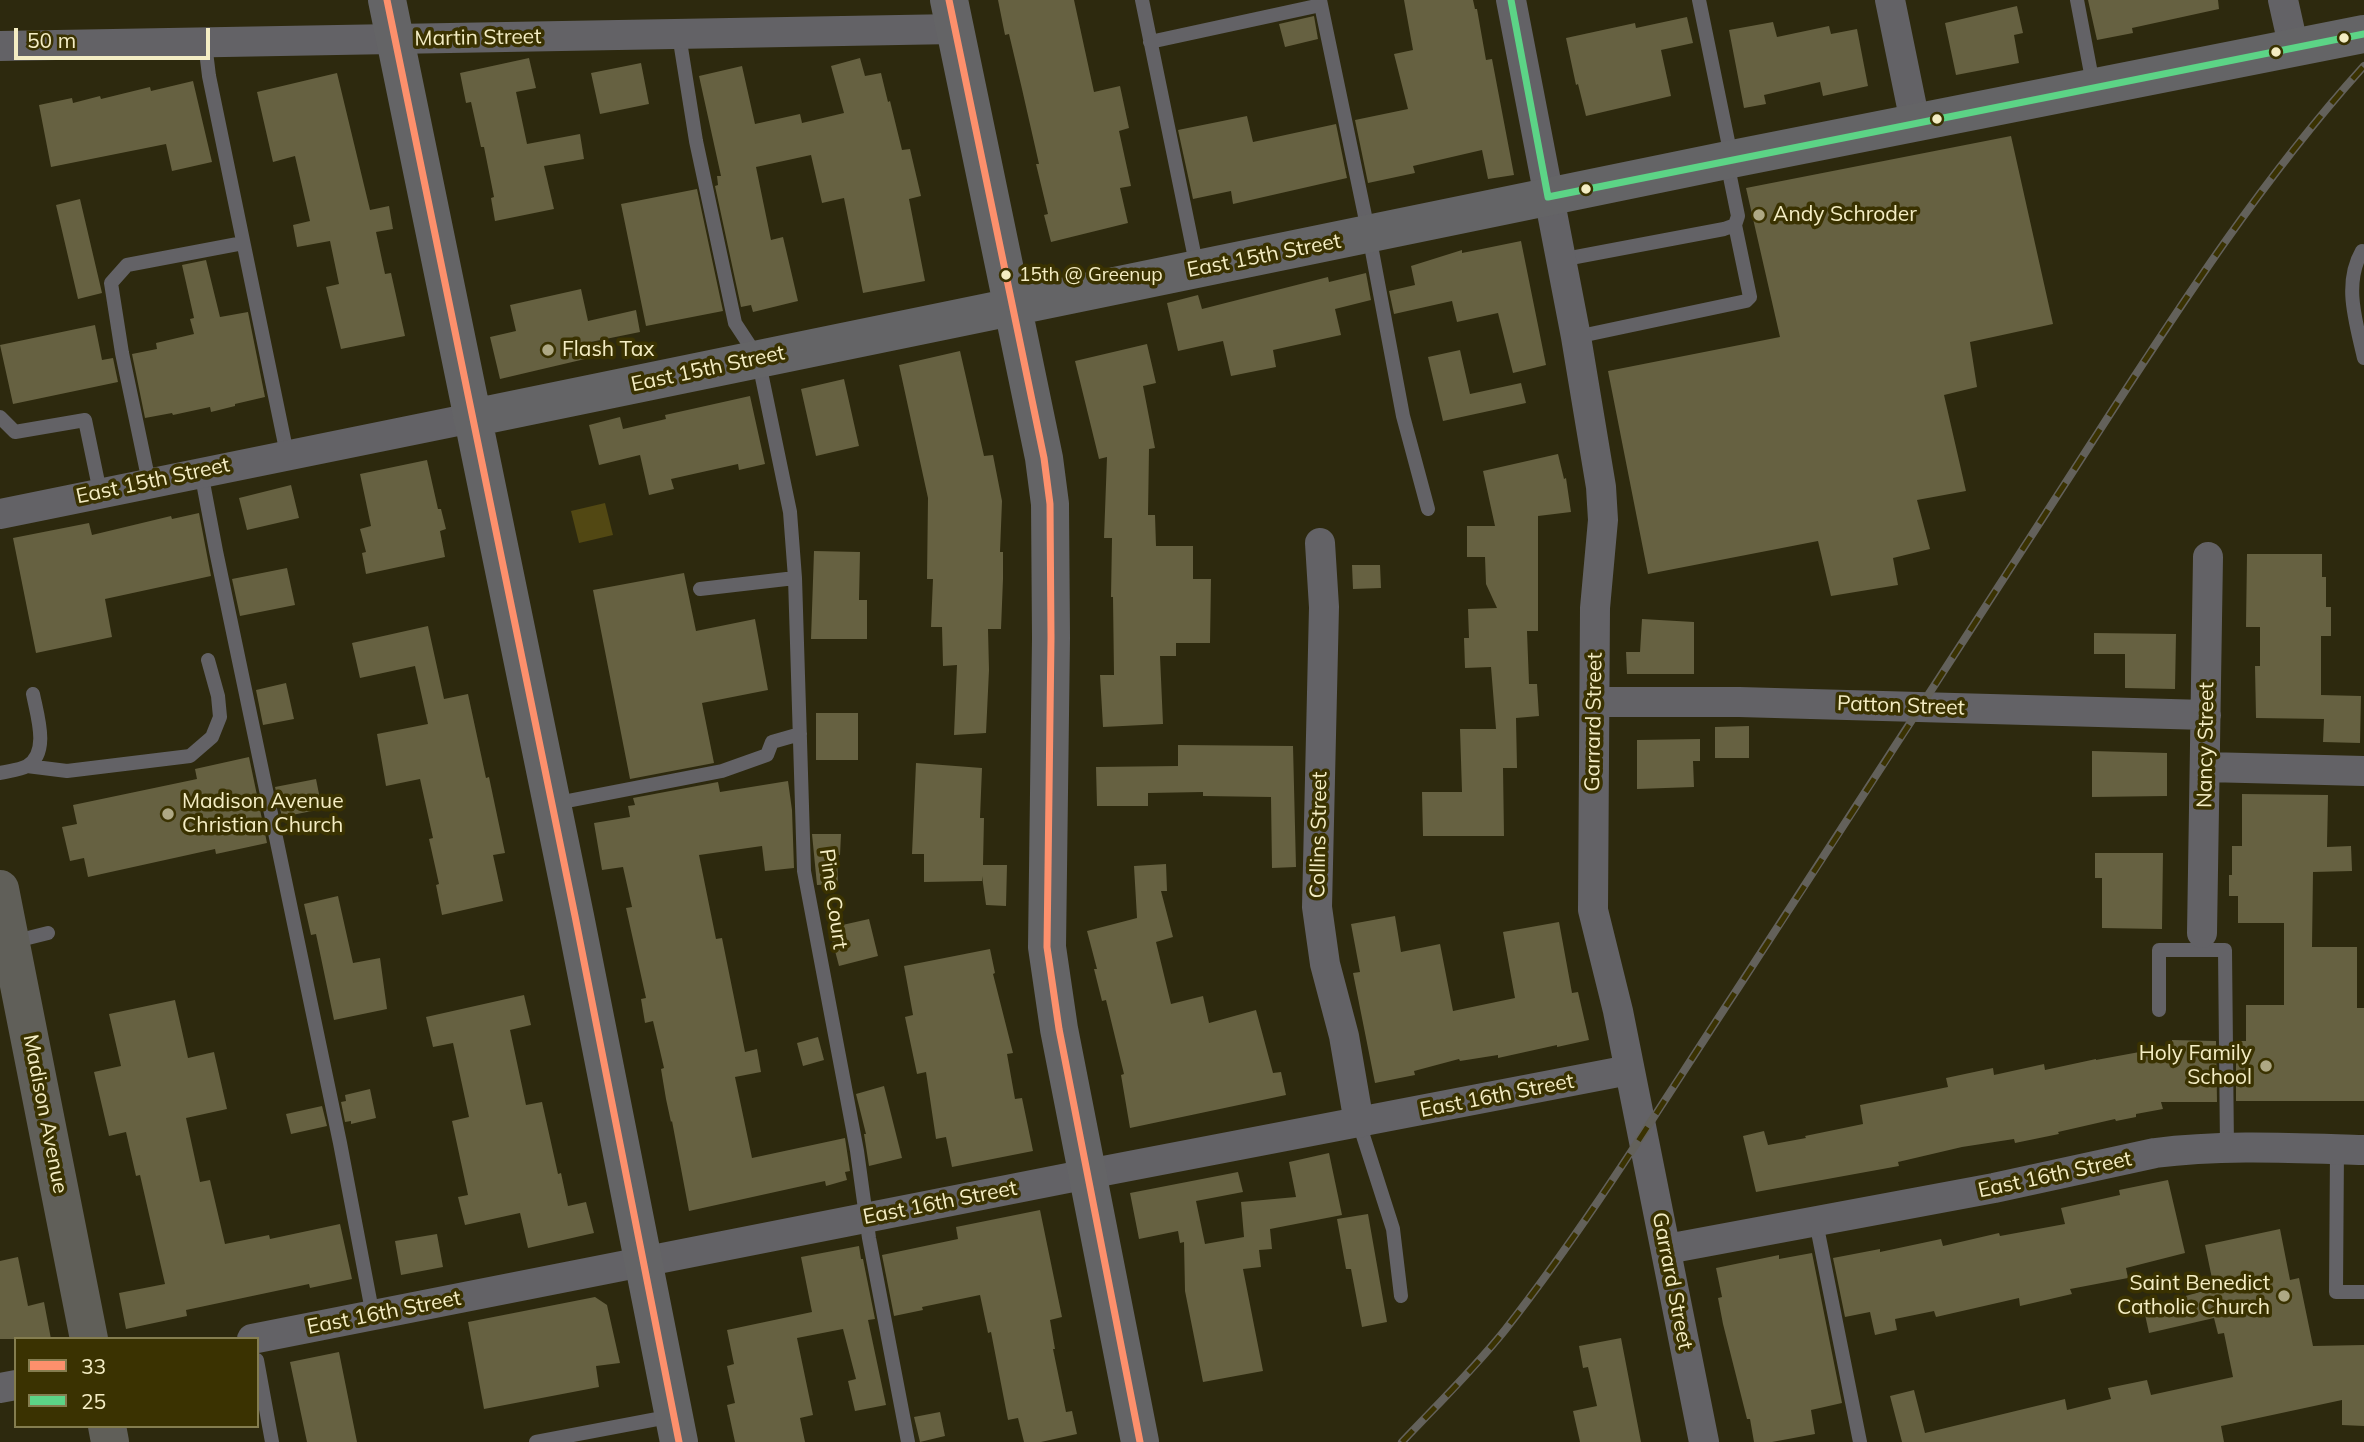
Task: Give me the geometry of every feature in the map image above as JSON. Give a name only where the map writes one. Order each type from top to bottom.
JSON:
[{"type":"main road","points":[[387,0],[676,1429]]},
{"type":"main road","points":[[952,14],[1044,458],[1050,504],[1051,638],[1047,947],[1059,1029],[1140,1442]]},
{"type":"main road","name":"East 15th Street","points":[[472,418],[1915,122],[2364,34]]},
{"type":"main road","name":"Madison Avenue","points":[[0,890],[9,961],[89,1337]]},
{"type":"street","name":"Garrard Street","points":[[1511,0],[1576,337],[1601,487],[1603,520],[1595,608],[1593,910],[1618,1011],[1704,1442]]},
{"type":"street","points":[[1890,0],[1915,122]]},
{"type":"street","points":[[2283,0],[2294,49]]},
{"type":"street","name":"Martin Street","points":[[0,46],[679,35],[952,14]]},
{"type":"street","name":"East 15th Street","points":[[0,513],[472,418]]},
{"type":"street","name":"Collins Street","points":[[1321,543],[1324,607],[1317,907],[1325,964],[1344,1036],[1359,1123]]},
{"type":"street","name":"Nancy Street","points":[[2202,933],[2208,557]]},
{"type":"street","name":"Patton Street","points":[[1596,702],[1739,702],[2206,715]]},
{"type":"street","points":[[2206,767],[2364,771]]},
{"type":"street","name":"East 16th Street","points":[[259,1338],[1629,1070]]},
{"type":"street","name":"East 16th Street","points":[[1667,1250],[1994,1188],[2155,1153],[2227,1149],[2351,1150]]},
{"type":"lane","points":[[1142,0],[1197,269]]},
{"type":"lane","points":[[1576,337],[1746,301],[1749,297],[1735,225],[1738,216],[1729,160],[1699,0]]},
{"type":"lane","points":[[2077,0],[2094,86]]},
{"type":"lane","points":[[1150,42],[1320,3],[1369,235],[1403,416],[1428,509]]},
{"type":"lane","points":[[679,35],[696,141],[734,323],[758,358]]},
{"type":"lane","points":[[205,43],[209,76],[287,454]]},
{"type":"lane","points":[[1560,260],[1735,225]]},
{"type":"lane","points":[[149,482],[122,353],[111,283],[127,265],[243,243]]},
{"type":"lane","points":[[2362,251],[2354,264],[2351,301],[2364,358]]},
{"type":"lane","name":"Pine Court","points":[[758,358],[790,512],[795,578],[804,871],[908,1442]]},
{"type":"lane","points":[[0,417],[15,432],[85,420],[100,492]]},
{"type":"lane","points":[[201,472],[340,1143],[373,1316]]},
{"type":"lane","points":[[700,589],[795,578]]},
{"type":"lane","points":[[0,773],[27,766],[67,771],[190,755],[212,737],[220,717],[218,696],[208,660]]},
{"type":"lane","points":[[27,766],[39,753],[39,732],[33,694]]},
{"type":"lane","points":[[551,804],[722,771],[767,755],[772,742],[800,734]]},
{"type":"lane","points":[[9,961],[48,933]]},
{"type":"lane","points":[[2159,1010],[2159,950],[2225,950],[2227,1149]]},
{"type":"lane","points":[[1359,1123],[1393,1229],[1401,1296]]},
{"type":"lane","points":[[2351,1150],[2336,1293],[2364,1292]]},
{"type":"lane","points":[[1816,1222],[1860,1442]]},
{"type":"lane","points":[[259,1371],[272,1442]]},
{"type":"lane","points":[[536,1442],[676,1429]]},
{"type":"shaded area","points":[[605,503],[613,535],[579,543],[571,511]]},
{"type":"building","points":[[998,0],[1074,0],[1094,92],[1120,86],[1129,128],[1119,131],[1131,186],[1120,188],[1128,223],[1051,242],[1044,215],[1048,214],[1036,164],[1039,164],[1009,34],[1005,35]]},
{"type":"building","points":[[1404,0],[1473,0],[1486,60],[1492,59],[1514,175],[1488,179],[1482,150],[1413,166],[1415,173],[1368,183],[1355,120],[1408,109],[1394,54],[1413,50]]},
{"type":"building","points":[[2088,0],[2218,0],[2219,9],[2132,28],[2133,33],[2097,40]]},
{"type":"building","points":[[2017,6],[2023,33],[2014,35],[2019,63],[1956,75],[1945,23]]},
{"type":"building","points":[[1314,16],[1318,39],[1285,47],[1279,24]]},
{"type":"building","points":[[1687,17],[1693,43],[1661,50],[1671,96],[1586,116],[1566,38],[1635,23],[1636,28]]},
{"type":"building","points":[[1773,22],[1777,37],[1829,26],[1831,34],[1857,29],[1868,86],[1823,96],[1820,82],[1764,95],[1766,104],[1744,108],[1729,30]]},
{"type":"building","points":[[529,58],[536,88],[516,92],[527,144],[580,134],[584,159],[544,166],[554,209],[495,221],[491,198],[494,197],[484,147],[481,147],[471,102],[466,103],[460,73]]},
{"type":"building","points":[[860,58],[865,76],[881,73],[902,150],[910,149],[921,196],[909,199],[925,281],[863,293],[844,198],[822,203],[811,155],[756,167],[771,240],[783,237],[798,301],[753,312],[751,305],[741,307],[715,186],[718,185],[717,176],[721,176],[699,76],[742,66],[755,124],[800,114],[802,123],[844,113],[831,66]]},
{"type":"building","points":[[641,63],[649,104],[600,114],[591,73]]},
{"type":"building","points":[[337,73],[370,210],[389,206],[393,229],[376,232],[385,274],[391,273],[405,336],[341,349],[326,287],[339,284],[330,241],[297,247],[293,225],[310,221],[295,156],[273,162],[257,92]]},
{"type":"building","points":[[193,81],[212,162],[172,171],[166,144],[51,167],[39,105],[72,98],[73,103],[100,96],[101,99],[150,87],[151,91]]},
{"type":"building","points":[[1247,116],[1253,142],[1336,124],[1347,178],[1233,204],[1231,191],[1193,199],[1178,130]]},
{"type":"building","points":[[2011,136],[2053,324],[1970,342],[1977,387],[1944,395],[1966,491],[1917,500],[1930,549],[1893,558],[1898,585],[1831,596],[1818,541],[1648,574],[1608,371],[1780,337],[1746,188]]},
{"type":"building","points":[[697,189],[723,311],[646,326],[621,204]]},
{"type":"building","points":[[80,199],[102,293],[78,299],[56,205]]},
{"type":"building","points":[[1521,241],[1546,365],[1513,373],[1498,313],[1457,322],[1452,301],[1394,314],[1389,291],[1415,285],[1411,266],[1462,250],[1462,253]]},
{"type":"building","points":[[206,260],[220,317],[248,312],[265,397],[211,412],[210,407],[145,418],[132,354],[157,349],[156,343],[194,334],[190,319],[194,318],[182,265]]},
{"type":"building","points":[[1366,273],[1371,300],[1335,309],[1341,335],[1273,350],[1276,367],[1231,376],[1223,341],[1178,351],[1167,303],[1198,295],[1202,309],[1328,277],[1329,282]]},
{"type":"building","points":[[581,289],[588,321],[636,310],[640,332],[581,344],[585,359],[500,379],[490,337],[516,331],[510,305]]},
{"type":"building","points":[[95,325],[102,360],[113,358],[118,382],[13,404],[0,345]]},
{"type":"building","points":[[1147,344],[1156,383],[1143,386],[1155,448],[1149,449],[1148,515],[1155,515],[1156,546],[1193,546],[1193,579],[1211,579],[1210,643],[1176,643],[1176,656],[1160,656],[1163,724],[1103,727],[1100,675],[1114,675],[1112,538],[1104,538],[1107,457],[1099,459],[1075,361]]},
{"type":"building","points":[[1460,350],[1470,394],[1521,383],[1526,403],[1443,421],[1428,357]]},
{"type":"building","points":[[960,351],[984,456],[993,455],[1002,501],[1000,552],[1003,552],[1003,579],[1001,629],[988,629],[986,733],[954,735],[957,665],[943,666],[942,627],[931,627],[933,579],[927,579],[928,498],[899,365]]},
{"type":"building","points":[[844,379],[859,446],[816,456],[801,389]]},
{"type":"building","points":[[750,396],[765,464],[739,470],[738,464],[671,479],[674,489],[649,495],[640,455],[599,465],[589,425],[620,417],[623,429],[666,419],[665,415]]},
{"type":"building","points":[[1558,454],[1564,479],[1566,478],[1571,512],[1538,516],[1538,631],[1527,631],[1529,684],[1537,684],[1539,716],[1516,718],[1517,768],[1503,768],[1504,836],[1423,836],[1422,792],[1462,792],[1460,729],[1496,729],[1491,667],[1465,668],[1464,638],[1469,638],[1468,609],[1497,608],[1486,584],[1485,557],[1467,557],[1467,526],[1495,526],[1483,471]]},
{"type":"building","points":[[427,460],[438,509],[441,509],[446,529],[440,531],[445,557],[366,574],[362,553],[366,552],[360,529],[371,526],[360,474]]},
{"type":"building","points":[[291,485],[299,518],[247,530],[239,498]]},
{"type":"building","points":[[199,513],[211,576],[105,599],[112,637],[36,653],[13,538],[89,523],[92,535],[171,516],[172,519]]},
{"type":"building","points":[[814,551],[860,552],[859,600],[867,600],[867,639],[811,639]]},
{"type":"building","points":[[2247,554],[2322,554],[2322,577],[2326,577],[2326,607],[2331,607],[2331,636],[2321,636],[2321,695],[2361,696],[2360,743],[2323,742],[2324,719],[2256,718],[2255,666],[2260,666],[2260,627],[2246,627]]},
{"type":"building","points":[[1352,565],[1380,565],[1381,588],[1353,589]]},
{"type":"building","points":[[287,568],[295,605],[240,616],[232,579]]},
{"type":"building","points":[[684,573],[696,631],[755,619],[768,690],[702,703],[714,763],[630,779],[593,590]]},
{"type":"building","points":[[1642,619],[1694,622],[1694,674],[1627,674],[1626,652],[1640,652]]},
{"type":"building","points":[[428,626],[444,699],[468,694],[505,853],[493,855],[503,901],[442,915],[436,885],[439,884],[429,839],[433,838],[420,779],[386,786],[377,734],[428,724],[415,666],[360,678],[352,643]]},
{"type":"building","points":[[2094,633],[2176,634],[2175,689],[2125,688],[2125,654],[2094,654]]},
{"type":"building","points":[[286,683],[294,719],[263,725],[256,690]]},
{"type":"building","points":[[816,713],[858,713],[858,760],[816,760]]},
{"type":"building","points":[[1749,726],[1749,758],[1715,758],[1715,727]]},
{"type":"building","points":[[1700,739],[1700,761],[1693,761],[1694,787],[1637,789],[1637,740]]},
{"type":"building","points":[[1178,745],[1293,746],[1296,867],[1272,868],[1271,797],[1203,796],[1203,792],[1148,793],[1148,806],[1097,806],[1096,767],[1178,766]]},
{"type":"building","points":[[2092,751],[2167,753],[2167,796],[2092,797]]},
{"type":"building","name":"Madison Avenue Christian Church","points":[[249,757],[267,843],[216,854],[215,849],[88,877],[84,858],[70,861],[62,827],[77,824],[73,805],[197,779],[195,769]]},
{"type":"building","points":[[916,763],[982,768],[980,818],[984,818],[983,865],[1007,865],[1006,906],[986,905],[982,876],[982,881],[924,882],[924,854],[912,854]]},
{"type":"building","points":[[316,779],[322,809],[282,817],[275,787]]},
{"type":"building","points":[[788,781],[794,868],[765,871],[762,846],[699,855],[716,939],[722,938],[745,1052],[757,1049],[761,1072],[735,1077],[752,1158],[845,1138],[850,1171],[845,1172],[847,1180],[826,1186],[825,1181],[689,1211],[653,1021],[645,1023],[641,999],[646,998],[626,908],[632,907],[623,867],[602,870],[594,823],[630,817],[628,806],[635,805],[633,798],[718,782],[720,792]]},
{"type":"building","points":[[2242,794],[2328,795],[2327,847],[2351,846],[2352,871],[2313,872],[2312,947],[2357,947],[2357,1008],[2364,1008],[2364,1101],[2236,1101],[2236,1041],[2246,1041],[2246,1005],[2284,1005],[2284,923],[2238,923],[2238,896],[2229,896],[2232,846],[2242,846]]},
{"type":"building","points":[[812,834],[841,834],[840,855],[837,855],[838,884],[817,885]]},
{"type":"building","points":[[2095,853],[2163,853],[2162,929],[2102,928],[2102,878],[2095,878]]},
{"type":"building","points":[[1166,864],[1167,891],[1161,891],[1173,937],[1156,942],[1171,1004],[1203,996],[1209,1023],[1256,1010],[1273,1073],[1281,1072],[1286,1095],[1130,1128],[1121,1075],[1124,1074],[1106,1000],[1102,1001],[1087,931],[1137,918],[1134,866]]},
{"type":"building","points":[[338,896],[353,963],[380,958],[387,1009],[334,1020],[316,934],[311,935],[304,904]]},
{"type":"building","points":[[1395,916],[1401,952],[1440,944],[1453,1011],[1515,998],[1503,932],[1559,922],[1572,993],[1578,992],[1589,1040],[1498,1058],[1498,1055],[1459,1059],[1414,1071],[1415,1075],[1375,1083],[1353,973],[1360,972],[1351,924]]},
{"type":"building","points":[[869,919],[878,956],[839,966],[829,928]]},
{"type":"building","points":[[990,949],[995,973],[993,974],[1013,1053],[1007,1054],[1015,1099],[1022,1098],[1033,1151],[952,1167],[946,1137],[936,1139],[926,1072],[917,1074],[905,1017],[913,1015],[904,966]]},
{"type":"building","points":[[524,995],[531,1025],[510,1030],[526,1105],[542,1102],[568,1206],[586,1202],[594,1233],[528,1248],[520,1213],[465,1225],[458,1197],[468,1195],[452,1121],[469,1117],[453,1043],[433,1047],[426,1017]]},
{"type":"building","points":[[175,1000],[188,1058],[214,1052],[227,1109],[186,1118],[200,1182],[210,1180],[225,1244],[269,1235],[270,1239],[340,1224],[352,1279],[310,1288],[309,1284],[186,1310],[187,1316],[126,1329],[119,1293],[165,1284],[140,1175],[136,1176],[126,1132],[109,1136],[94,1072],[121,1066],[109,1014]]},
{"type":"building","points":[[818,1037],[824,1060],[803,1066],[797,1043]]},
{"type":"building","points":[[2172,1040],[2216,1041],[2217,1102],[2161,1102],[2163,1109],[2136,1114],[2136,1117],[2115,1119],[2015,1143],[2014,1139],[1962,1147],[1898,1162],[1899,1166],[1756,1192],[1743,1136],[1764,1131],[1768,1145],[1806,1138],[1805,1136],[1863,1124],[1860,1105],[1948,1087],[1946,1078],[1993,1068],[1994,1075],[2044,1064],[2045,1070],[2172,1046]]},
{"type":"building","points":[[884,1086],[902,1158],[869,1166],[866,1134],[856,1094]]},
{"type":"building","points":[[370,1089],[376,1118],[351,1124],[351,1121],[345,1122],[341,1102],[346,1101],[345,1095]]},
{"type":"building","points":[[322,1106],[327,1126],[291,1134],[286,1114]]},
{"type":"building","points":[[1329,1153],[1342,1215],[1270,1229],[1272,1249],[1259,1250],[1261,1267],[1243,1269],[1263,1371],[1203,1382],[1185,1291],[1184,1242],[1180,1243],[1178,1231],[1139,1239],[1130,1193],[1238,1172],[1243,1192],[1196,1201],[1205,1244],[1244,1237],[1241,1202],[1296,1197],[1289,1162]]},
{"type":"building","points":[[2168,1180],[2185,1253],[2126,1268],[2128,1278],[2070,1289],[2072,1294],[2020,1306],[2019,1298],[1936,1317],[1934,1311],[1895,1319],[1897,1330],[1875,1335],[1870,1312],[1845,1317],[1833,1258],[1880,1249],[1880,1252],[1941,1239],[1943,1246],[1999,1233],[2000,1236],[2065,1224],[2061,1208],[2120,1195],[2119,1190]]},
{"type":"building","points":[[1040,1210],[1062,1317],[1050,1320],[1053,1349],[1066,1412],[1072,1411],[1077,1434],[1041,1442],[1024,1442],[1018,1418],[1008,1420],[991,1332],[988,1333],[980,1295],[922,1307],[923,1310],[894,1316],[882,1255],[958,1239],[956,1227]]},
{"type":"building","points":[[1368,1214],[1387,1322],[1362,1327],[1351,1269],[1346,1269],[1337,1219]]},
{"type":"building","points":[[2280,1229],[2290,1280],[2299,1278],[2313,1346],[2364,1345],[2364,1426],[2342,1425],[2342,1400],[2221,1426],[2224,1442],[1902,1442],[1890,1396],[1914,1390],[1925,1433],[2065,1399],[2067,1410],[2111,1399],[2108,1388],[2147,1380],[2151,1395],[2233,1377],[2224,1333],[2218,1334],[2214,1318],[2149,1333],[2144,1310],[2184,1301],[2182,1297],[2214,1288],[2205,1245]]},
{"type":"building","points":[[437,1234],[443,1267],[401,1275],[395,1241]]},
{"type":"building","points":[[859,1246],[875,1319],[868,1320],[886,1405],[855,1411],[848,1381],[856,1379],[843,1329],[797,1338],[813,1415],[800,1418],[805,1442],[735,1442],[727,1405],[735,1403],[727,1366],[734,1364],[727,1330],[812,1312],[801,1257]]},
{"type":"building","points":[[1812,1253],[1842,1403],[1811,1410],[1815,1434],[1772,1442],[1754,1442],[1723,1324],[1718,1298],[1722,1297],[1716,1268],[1779,1255],[1779,1259]]},
{"type":"building","points":[[18,1257],[28,1306],[44,1302],[51,1337],[0,1339],[0,1261]]},
{"type":"building","points":[[595,1297],[607,1305],[620,1363],[596,1366],[599,1387],[484,1409],[468,1322]]},
{"type":"building","points":[[1621,1338],[1641,1442],[1580,1442],[1573,1411],[1597,1406],[1588,1367],[1583,1368],[1579,1346]]},
{"type":"building","points":[[339,1352],[357,1442],[307,1442],[290,1362]]},
{"type":"building","points":[[940,1412],[945,1436],[920,1442],[914,1417]]},
{"type":"railway","points":[[1402,1442],[1493,1345],[1567,1247],[2220,248],[2289,155],[2364,66]]},
{"type":"transit line","name":"33","points":[[387,0],[575,916],[679,1442]]},
{"type":"transit line","name":"33","points":[[949,0],[1044,458],[1050,504],[1051,638],[1047,947],[1059,1029],[1140,1442]]},
{"type":"transit line","name":"25","points":[[1511,0],[1548,197],[2364,34]]},
{"type":"place","name":"Andy Schroder","points":[[1759,215]]},
{"type":"place","name":"15th @ Greenup","points":[[1006,275]]},
{"type":"place","name":"Flash Tax","points":[[548,350]]},
{"type":"place","name":"Madison Avenue Christian Church","points":[[168,814]]},
{"type":"place","name":"Holy Family School","points":[[2266,1066]]},
{"type":"place","name":"Saint Benedict Catholic Church","points":[[2284,1296]]}]
